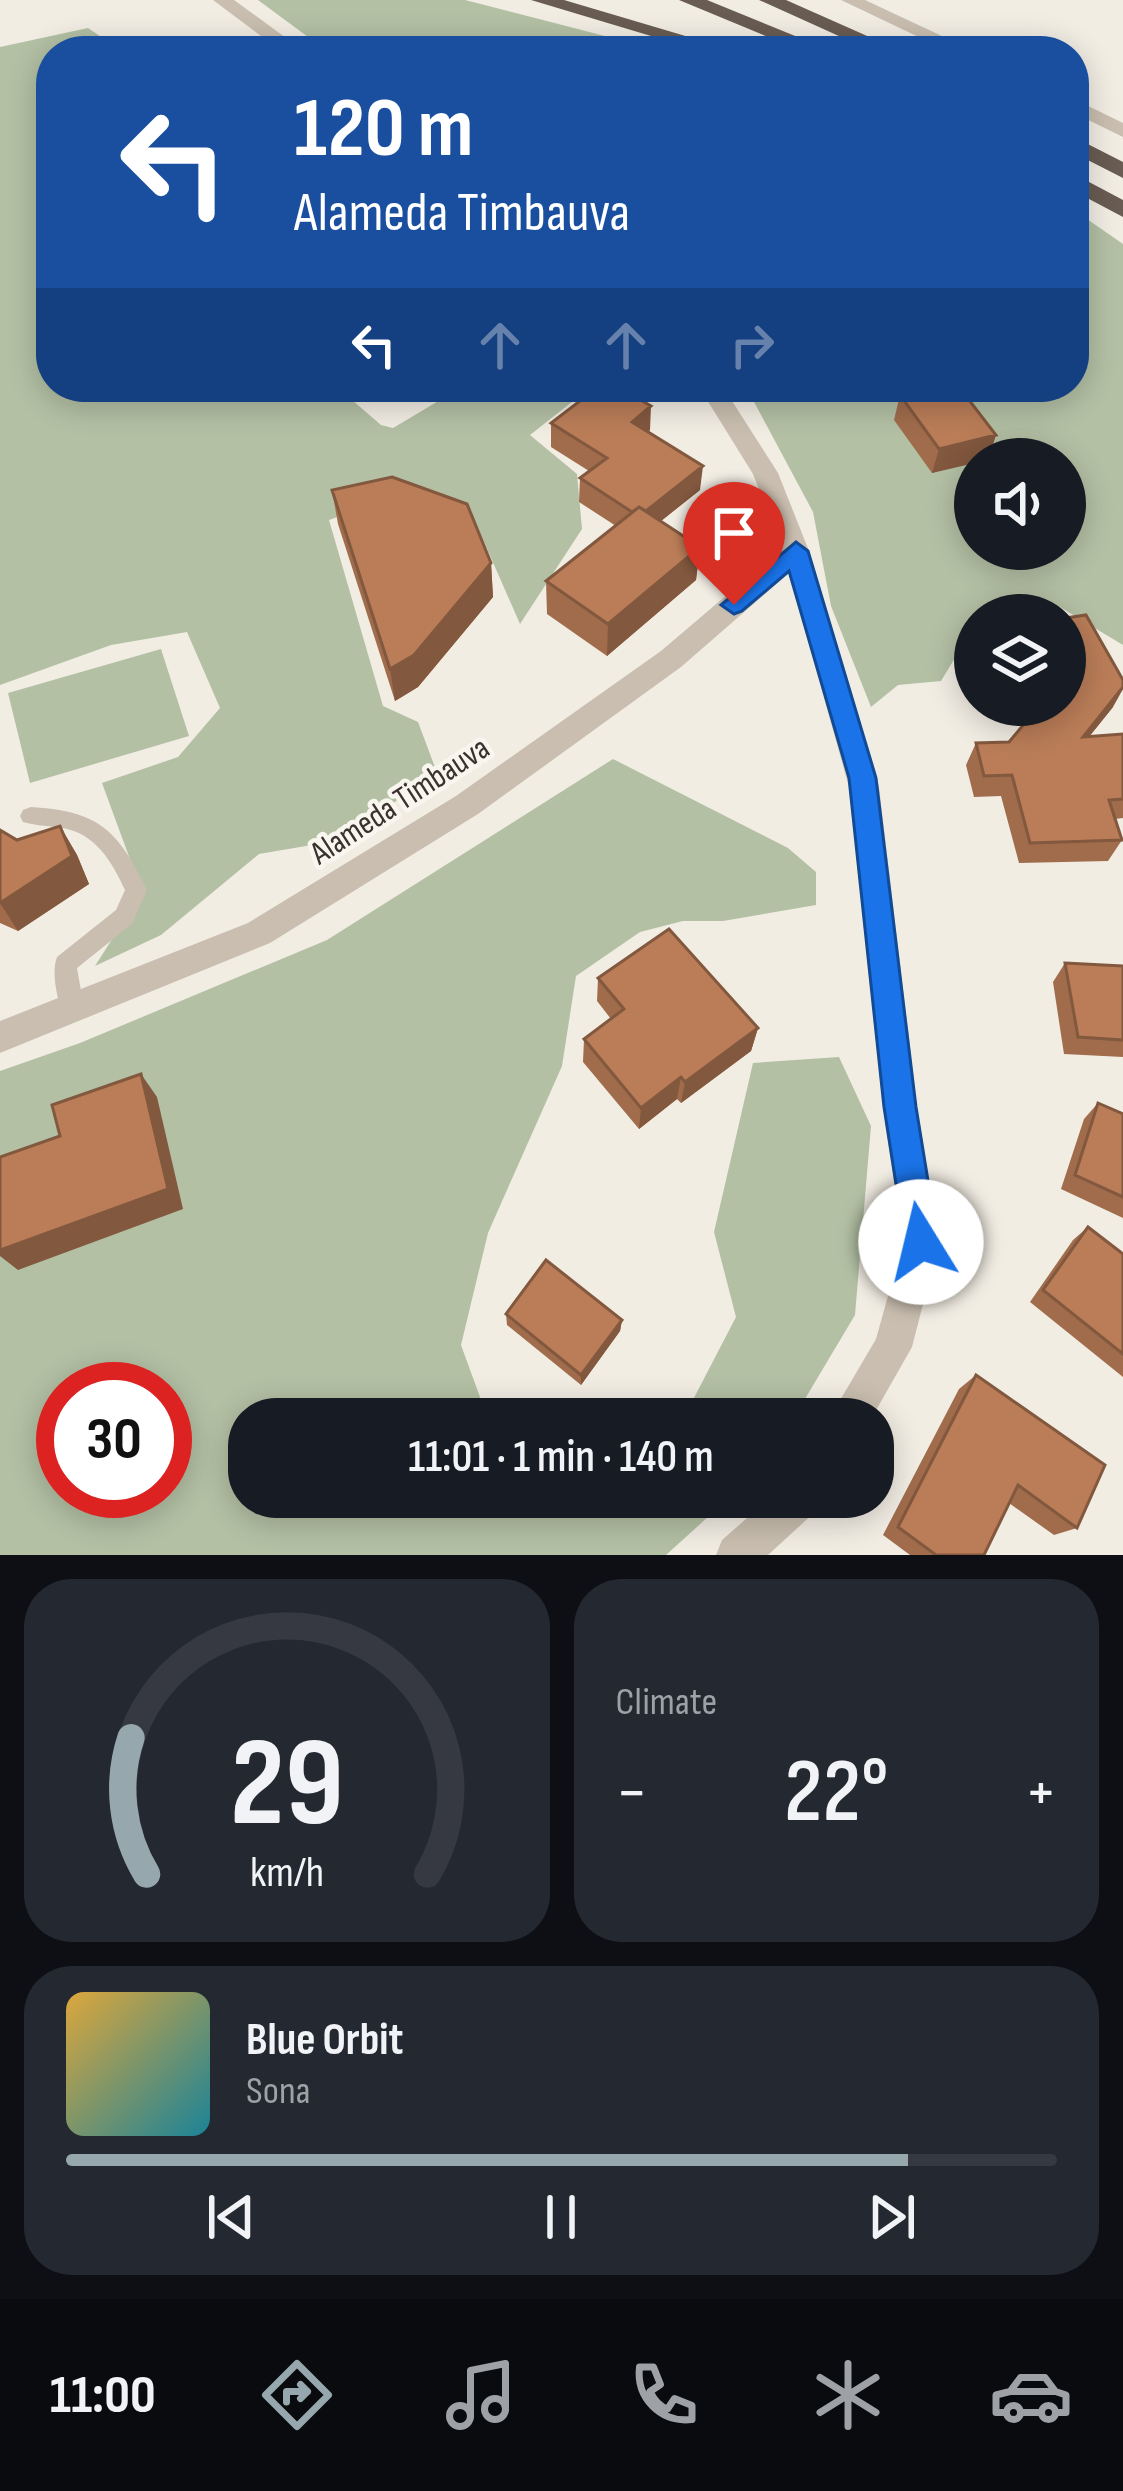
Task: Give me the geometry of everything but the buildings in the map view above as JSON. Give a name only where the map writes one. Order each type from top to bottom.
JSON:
[{"type":"highway","points":[[541,0],[671,36]]},
{"type":"highway","points":[[689,0],[782,36]]},
{"type":"highway","points":[[769,0],[854,36]]},
{"type":"highway","points":[[1089,153],[1123,172]]},
{"type":"highway","points":[[1089,190],[1123,211]]},
{"type":"street","points":[[222,0],[273,36]]},
{"type":"street","points":[[850,0],[930,36]]},
{"type":"street","points":[[1089,113],[1123,131]]},
{"type":"street","points":[[720,402],[765,473],[796,551],[862,778],[900,1107],[921,1242],[893,1347],[862,1398]]},
{"type":"street","name":"Alameda Timbauva","points":[[0,1037],[259,933],[467,805],[671,659],[796,551]]},
{"type":"street","points":[[737,1555],[778,1518]]},
{"type":"lane","points":[[32,816],[76,818],[117,848],[136,890],[124,917],[65,964],[72,1009]]},
{"type":"green space","points":[[258,0],[465,0],[605,36],[307,36]]},
{"type":"green space","points":[[88,28],[100,36],[51,36]]},
{"type":"green space","points":[[36,39],[36,402],[354,402],[381,425],[393,428],[437,402],[572,402],[530,435],[577,474],[582,529],[520,624],[474,519],[390,498],[329,520],[383,706],[418,722],[436,770],[347,839],[259,854],[161,935],[95,966],[142,892],[102,783],[178,757],[220,708],[187,632],[111,645],[0,685],[0,47]]},
{"type":"green space","points":[[1089,220],[1123,244],[1123,645],[1086,623],[1086,594],[954,594],[954,660],[941,681],[898,685],[871,707],[831,606],[813,512],[754,402],[1089,402]]},
{"type":"green space","points":[[161,649],[189,736],[30,783],[8,693]]},
{"type":"green space","points":[[613,759],[788,848],[816,872],[816,905],[723,921],[683,921],[640,932],[576,976],[562,1066],[488,1233],[461,1345],[480,1398],[228,1398],[228,1518],[707,1518],[666,1555],[0,1555],[0,1071],[80,1043],[327,940]]},
{"type":"green space","points":[[839,1057],[871,1126],[855,1315],[806,1398],[694,1398],[736,1317],[714,1232],[753,1063]]},
{"type":"route","points":[[734,605],[796,551],[862,778],[900,1107],[921,1242]]}]
